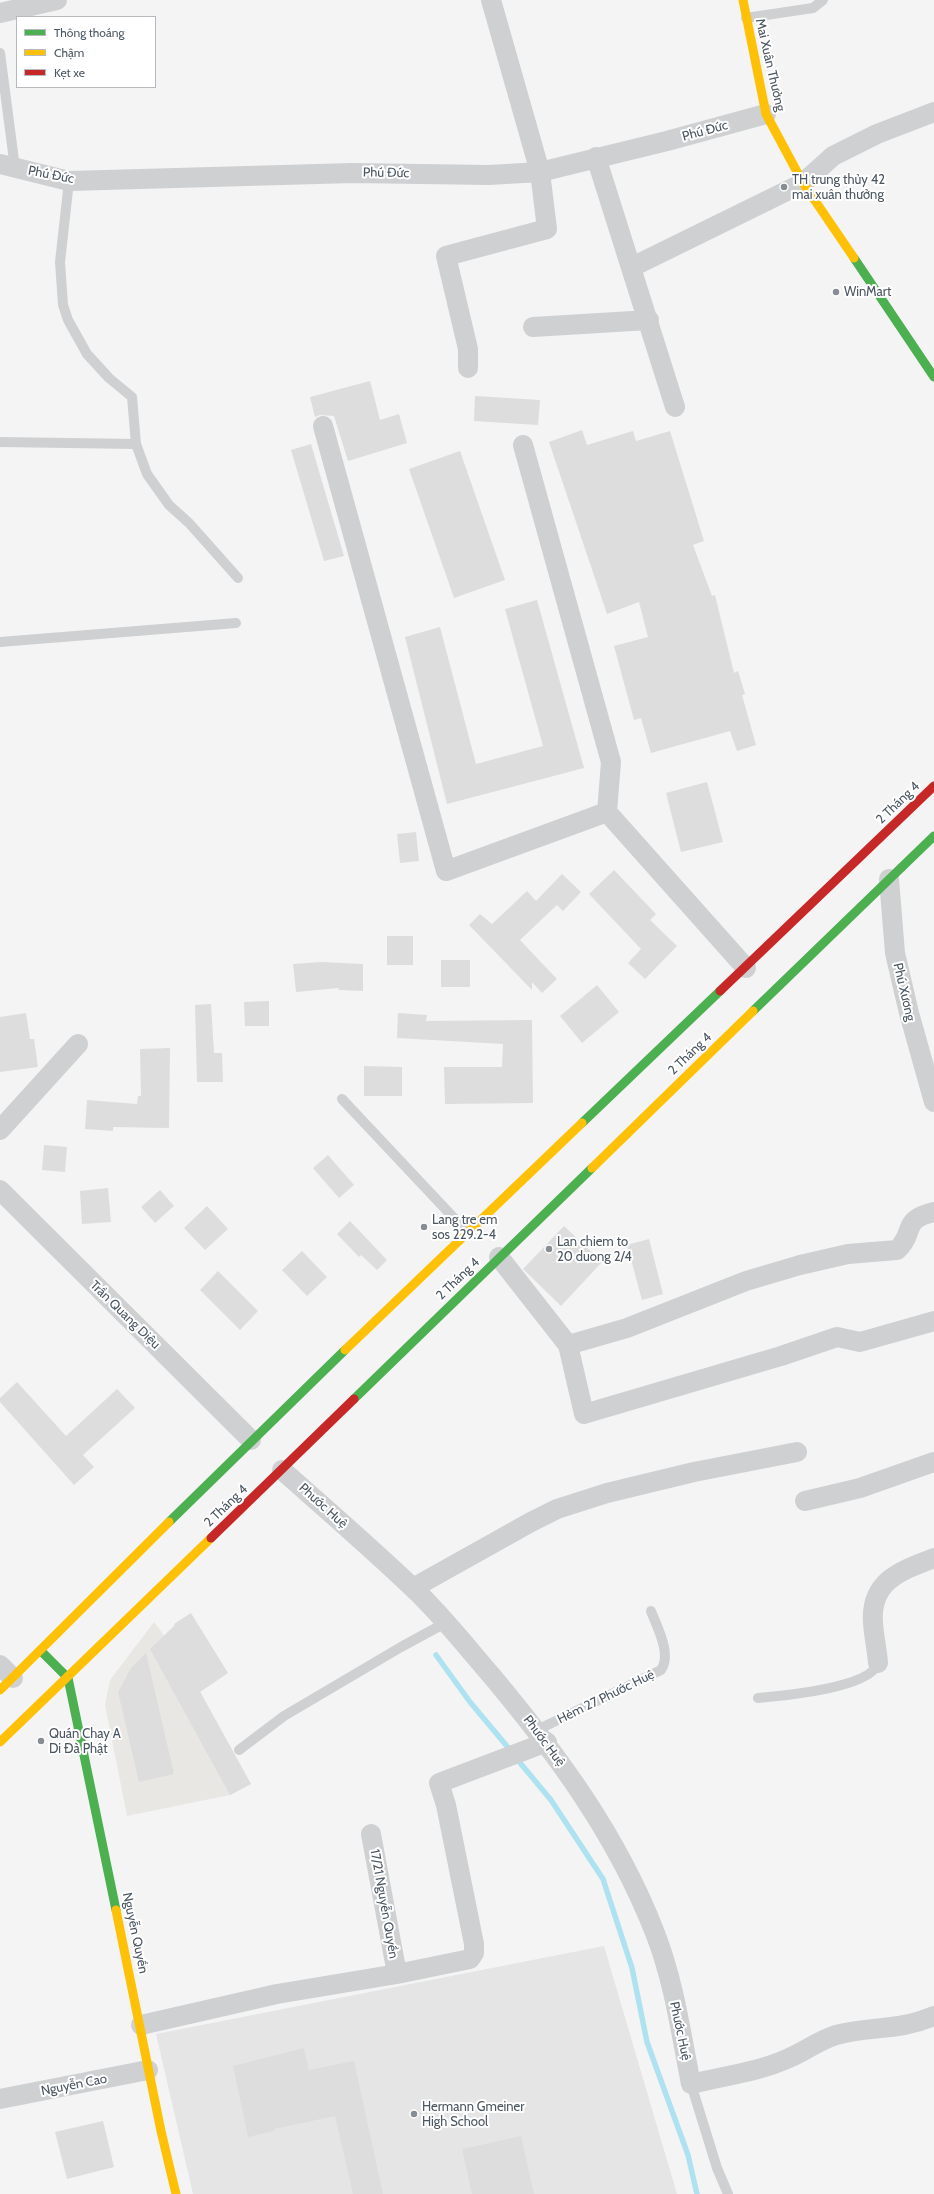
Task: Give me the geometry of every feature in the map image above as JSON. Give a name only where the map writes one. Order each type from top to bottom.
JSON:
[{"type":"main road","name":"Mai Xuân Thưởng","points":[[743,0],[766,114],[802,183],[934,377]]},
{"type":"main road","name":"2 Tháng 4","points":[[4,1678],[41,1651],[251,1440],[746,968],[934,786]]},
{"type":"main road","name":"2 Tháng 4","points":[[0,1742],[68,1678],[499,1257],[934,836]]},
{"type":"main road","points":[[41,1651],[68,1678]]},
{"type":"main road","name":"Nguyễn Quyền","points":[[68,1678],[141,2025],[148,2070],[176,2194]]},
{"type":"street","points":[[0,13],[57,0]]},
{"type":"street","points":[[468,368],[468,349],[446,256],[547,229],[540,172],[491,0]]},
{"type":"street","points":[[632,267],[802,183],[833,156],[877,134],[934,112]]},
{"type":"street","name":"Phú Đức","points":[[8,166],[69,181],[353,173],[489,175],[540,172],[596,157],[667,141],[766,114]]},
{"type":"street","points":[[596,157],[649,320],[675,407]]},
{"type":"street","points":[[533,327],[649,320]]},
{"type":"street","points":[[323,426],[446,871],[607,812]]},
{"type":"street","points":[[523,445],[611,762],[607,812],[746,968]]},
{"type":"street","name":"Phú Xương","points":[[889,879],[895,953],[909,1013],[934,1102]]},
{"type":"street","points":[[0,1130],[78,1044]]},
{"type":"street","name":"Trần Quang Diệu","points":[[0,1190],[251,1440]]},
{"type":"street","points":[[568,1345],[627,1328],[746,1281],[800,1264],[848,1254],[896,1250],[903,1244],[911,1222],[916,1217],[934,1212]]},
{"type":"street","points":[[499,1257],[568,1345],[584,1414],[781,1356],[837,1336],[860,1342],[934,1321]]},
{"type":"street","points":[[413,1588],[557,1509],[607,1493],[656,1481],[797,1452]]},
{"type":"street","points":[[805,1501],[860,1488],[934,1462]]},
{"type":"street","name":"Phước Huệ","points":[[282,1470],[413,1588],[446,1622],[542,1736],[610,1836],[636,1887],[656,1935],[672,1990],[692,2084]]},
{"type":"street","points":[[878,1663],[873,1623],[874,1601],[881,1586],[897,1574],[934,1558]]},
{"type":"street","points":[[141,2025],[277,1994],[397,1974],[470,1959],[474,1953],[474,1944],[446,1805],[439,1783],[542,1736]]},
{"type":"street","name":"17/21 Nguyễn Quyền","points":[[371,1834],[397,1974]]},
{"type":"street","points":[[692,2084],[789,2058],[808,2046],[835,2036],[863,2030],[891,2029],[913,2024],[934,2016]]},
{"type":"street","name":"Nguyễn Cao","points":[[0,2099],[148,2070]]},
{"type":"lane","points":[[746,18],[813,8],[823,0]]},
{"type":"lane","points":[[0,53],[8,166]]},
{"type":"lane","points":[[69,181],[60,262],[63,305],[68,320],[87,354],[109,378],[132,396],[136,444],[147,474],[169,505],[189,523],[238,578]]},
{"type":"lane","points":[[0,442],[136,444]]},
{"type":"lane","points":[[0,642],[236,623]]},
{"type":"lane","points":[[342,1099],[468,1233]]},
{"type":"lane","name":"Hẻm 27 Phước Huệ","points":[[542,1736],[662,1670],[665,1664],[665,1653],[651,1611]]},
{"type":"lane","points":[[239,1750],[284,1716],[446,1622]]},
{"type":"lane","points":[[758,1698],[808,1693],[866,1677],[876,1669],[878,1663]]},
{"type":"lane","points":[[692,2084],[717,2168],[728,2194]]},
{"type":"shaded area","points":[[154,1622],[185,1664],[251,1784],[230,1795],[127,1816],[105,1705],[110,1680]]},
{"type":"shaded area","name":"Hermann Gmeiner High School","points":[[604,1946],[677,2194],[193,2194],[156,2034]]},
{"type":"building","points":[[370,381],[380,420],[399,414],[407,443],[348,461],[334,416],[320,415],[315,417],[310,397]]},
{"type":"building","points":[[475,396],[540,400],[538,425],[474,421]]},
{"type":"building","points":[[582,430],[587,445],[633,431],[636,441],[670,431],[704,541],[693,545],[712,596],[715,595],[734,673],[738,671],[745,694],[742,695],[756,745],[737,751],[730,731],[651,753],[641,718],[634,720],[614,646],[648,637],[639,602],[607,614],[549,442]]},
{"type":"building","points":[[311,444],[344,556],[324,561],[291,450]]},
{"type":"building","points":[[460,451],[505,580],[454,598],[409,469]]},
{"type":"building","points":[[537,600],[584,768],[447,804],[405,637],[440,627],[476,764],[543,746],[505,609]]},
{"type":"building","points":[[707,782],[723,842],[681,852],[666,793]]},
{"type":"building","points":[[416,832],[419,861],[400,863],[397,834]]},
{"type":"building","points":[[614,870],[656,914],[650,920],[677,946],[645,979],[628,963],[641,949],[589,894]]},
{"type":"building","points":[[562,874],[581,892],[563,911],[557,905],[520,940],[557,979],[542,993],[532,982],[532,990],[469,925],[480,914],[492,924],[527,891],[536,901]]},
{"type":"building","points":[[387,936],[413,936],[413,965],[387,965]]},
{"type":"building","points":[[441,960],[470,960],[470,987],[441,987]]},
{"type":"building","points":[[322,962],[363,964],[363,991],[338,990],[339,988],[296,992],[293,964]]},
{"type":"building","points":[[597,985],[619,1012],[582,1043],[560,1016]]},
{"type":"building","points":[[269,1001],[269,1026],[245,1026],[244,1002]]},
{"type":"building","points":[[211,1004],[214,1053],[222,1053],[223,1082],[197,1082],[195,1005]]},
{"type":"building","points":[[26,1013],[30,1039],[34,1039],[38,1067],[0,1072],[0,1017]]},
{"type":"building","points":[[398,1013],[427,1015],[426,1021],[532,1020],[533,1103],[445,1104],[444,1067],[502,1067],[503,1044],[397,1038]]},
{"type":"building","points":[[170,1048],[169,1128],[113,1127],[113,1131],[85,1129],[87,1100],[137,1104],[138,1096],[141,1096],[140,1049]]},
{"type":"building","points":[[364,1066],[402,1067],[402,1096],[364,1096]]},
{"type":"building","points":[[44,1145],[67,1147],[65,1172],[42,1170]]},
{"type":"building","points":[[328,1155],[354,1185],[339,1198],[313,1168]]},
{"type":"building","points":[[108,1188],[111,1222],[82,1224],[80,1191]]},
{"type":"building","points":[[160,1190],[174,1206],[155,1223],[141,1207]]},
{"type":"building","points":[[207,1206],[228,1229],[205,1250],[184,1228]]},
{"type":"building","points":[[350,1221],[387,1260],[377,1270],[361,1255],[359,1257],[337,1234]]},
{"type":"building","points":[[564,1226],[602,1262],[561,1306],[523,1269]]},
{"type":"building","points":[[649,1239],[663,1294],[642,1300],[627,1245]]},
{"type":"building","points":[[302,1251],[327,1277],[307,1296],[282,1270]]},
{"type":"building","points":[[218,1271],[258,1311],[240,1330],[200,1290]]},
{"type":"building","points":[[17,1382],[66,1436],[117,1389],[135,1408],[83,1455],[94,1467],[74,1485],[0,1402],[0,1398]]},
{"type":"building","points":[[191,1613],[228,1673],[200,1692],[251,1784],[230,1795],[150,1649],[175,1625],[174,1624]]},
{"type":"building","points":[[146,1653],[174,1774],[139,1782],[118,1692],[131,1668]]},
{"type":"building","points":[[304,2048],[309,2070],[354,2061],[383,2194],[353,2194],[335,2116],[274,2129],[274,2131],[248,2137],[233,2066]]},
{"type":"building","points":[[103,2121],[114,2167],[67,2179],[55,2132]]},
{"type":"building","points":[[521,2136],[534,2194],[472,2194],[462,2149]]},
{"type":"waterway","points":[[436,1655],[470,1702],[511,1751]]},
{"type":"waterway","points":[[516,1758],[551,1800],[603,1879],[632,1968],[647,2042],[688,2155],[697,2194]]},
{"type":"traffic: fast","points":[[854,258],[934,377]]},
{"type":"traffic: fast","points":[[753,1011],[934,836]]},
{"type":"traffic: fast","points":[[582,1123],[720,991]]},
{"type":"traffic: fast","points":[[354,1399],[592,1168]]},
{"type":"traffic: fast","points":[[169,1522],[345,1350]]},
{"type":"traffic: fast","points":[[41,1651],[68,1678],[116,1910]]},
{"type":"traffic: slow","points":[[743,0],[766,114],[803,183],[854,258]]},
{"type":"traffic: slow","points":[[592,1168],[753,1011]]},
{"type":"traffic: slow","points":[[345,1350],[582,1123]]},
{"type":"traffic: slow","points":[[0,1690],[169,1522]]},
{"type":"traffic: slow","points":[[0,1742],[211,1538]]},
{"type":"traffic: slow","points":[[116,1910],[161,2131],[176,2194]]},
{"type":"traffic: jam","points":[[720,991],[934,786]]},
{"type":"traffic: jam","points":[[211,1538],[354,1399]]},
{"type":"place","name":"TH trung thủy 42 mai xuân thưởng","points":[[784,187]]},
{"type":"place","name":"WinMart","points":[[836,292]]},
{"type":"place","name":"Lang tre em sos 229.2-4","points":[[424,1227]]},
{"type":"place","name":"Lan chiem to 20 duong 2/4","points":[[549,1249]]},
{"type":"place","name":"Quán Chay A Di Đà Phật","points":[[41,1741]]},
{"type":"place","name":"Hermann Gmeiner High School","points":[[414,2114]]}]
